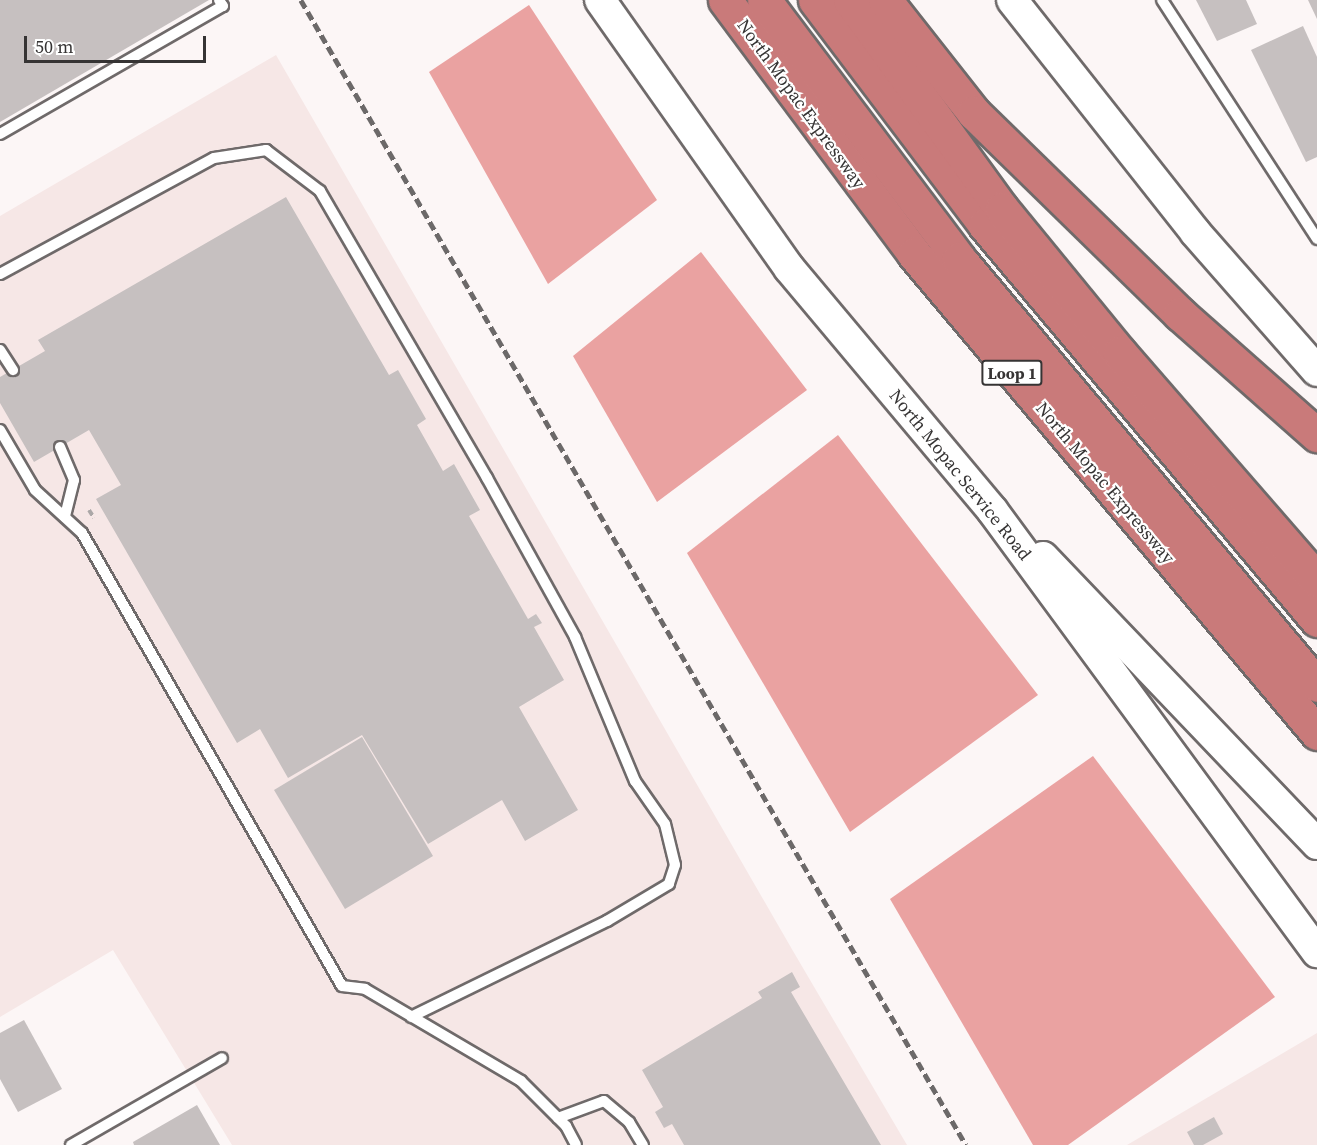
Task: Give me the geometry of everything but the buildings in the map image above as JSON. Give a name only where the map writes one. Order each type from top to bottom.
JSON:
[{"type":"highway","name":"North Mopac Expressway","points":[[725,0],[914,254],[1317,733]]},
{"type":"highway","points":[[764,0],[959,259],[1317,685]]},
{"type":"highway","points":[[815,0],[984,225],[1317,620]]},
{"type":"highway","points":[[850,0],[1009,218],[1120,353],[1317,580]]},
{"type":"highway","points":[[885,0],[974,113],[1180,314],[1317,435]]},
{"type":"main road","name":"North Mopac Service Road","points":[[600,0],[789,268],[992,510],[1317,952]]},
{"type":"main road","points":[[1012,0],[1195,232],[1317,371]]},
{"type":"main road","points":[[992,510],[1068,580],[1317,844]]},
{"type":"lane","points":[[0,134],[223,6],[219,0]]},
{"type":"lane","points":[[1162,0],[1317,239]]},
{"type":"lane","points":[[0,274],[214,158],[266,150],[320,192],[487,478],[575,637],[634,781],[665,824],[675,865],[669,884],[607,921],[411,1017]]},
{"type":"lane","points":[[0,350],[13,370]]},
{"type":"lane","points":[[0,430],[35,490],[82,533],[342,986],[365,989],[521,1081],[558,1118],[576,1145]]},
{"type":"lane","points":[[60,447],[74,480],[64,517]]},
{"type":"lane","points":[[71,1145],[222,1058]]},
{"type":"lane","points":[[558,1118],[604,1101],[629,1122],[643,1145]]},
{"type":"shaded area","points":[[529,5],[657,200],[548,284],[429,72]]},
{"type":"shaded area","points":[[276,55],[907,1145],[232,1145],[113,950],[0,1017],[0,216]]},
{"type":"shaded area","points":[[701,252],[807,390],[657,502],[573,356]]},
{"type":"shaded area","points":[[838,435],[1038,695],[850,832],[687,553]]},
{"type":"shaded area","points":[[1093,756],[1275,997],[1068,1145],[1033,1145],[890,899]]},
{"type":"shaded area","points":[[1317,1033],[1317,1145],[1127,1145]]},
{"type":"railway","points":[[301,0],[966,1145]]}]
